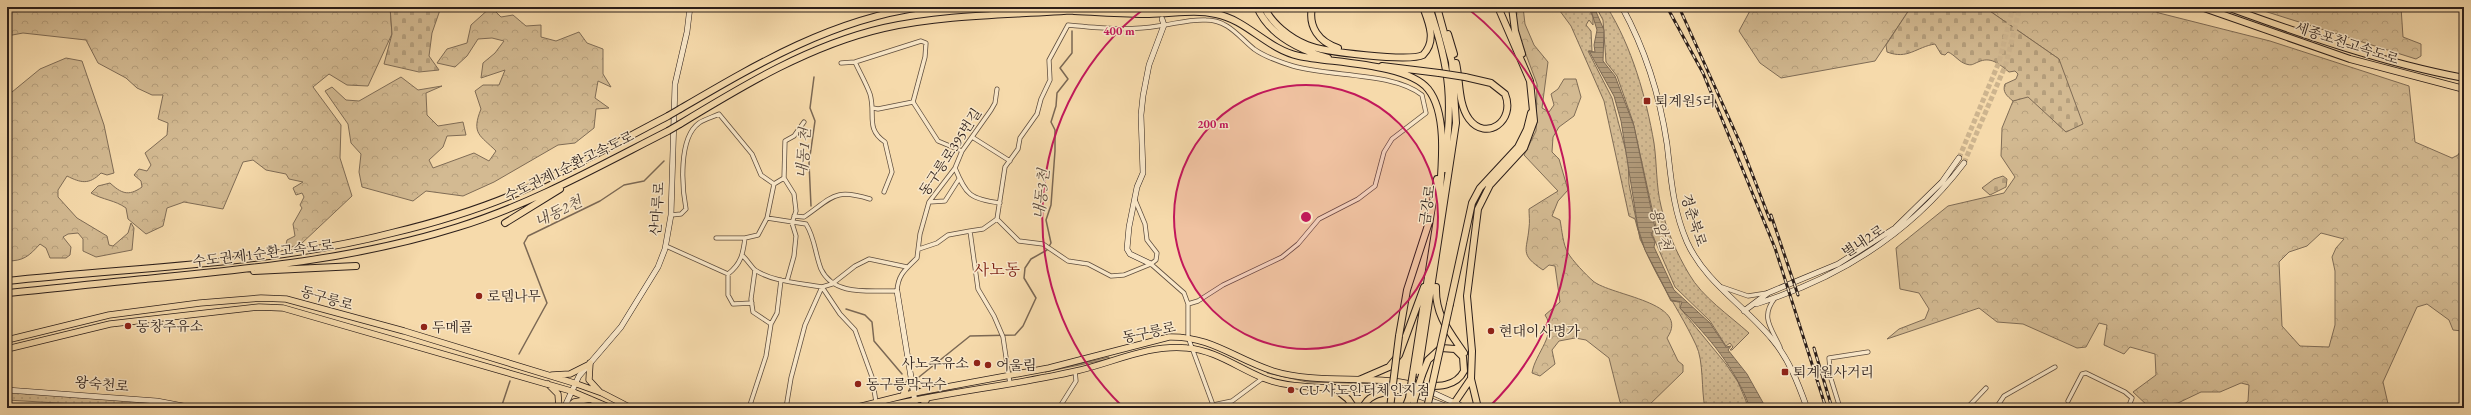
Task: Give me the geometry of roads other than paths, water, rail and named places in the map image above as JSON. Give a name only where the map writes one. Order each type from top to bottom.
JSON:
[{"type":"highway","name":"수도권제1순환고속도로","points":[[7,281],[241,258],[329,246],[391,234],[454,215],[516,193],[668,116],[798,43],[883,14],[921,7]]},
{"type":"highway","name":"수도권제1순환고속도로","points":[[7,293],[232,270],[387,247],[492,215],[569,182],[668,131],[726,96],[806,54],[845,39],[884,28],[934,20],[1122,7]]},
{"type":"highway","points":[[1257,7],[1260,14],[1272,28],[1293,44],[1303,50],[1341,62]]},
{"type":"highway","points":[[1264,7],[1276,24],[1294,38],[1314,47],[1406,59],[1423,55],[1428,50],[1431,38],[1424,7]]},
{"type":"highway","points":[[1312,7],[1311,19],[1318,36],[1327,44],[1349,52]]},
{"type":"highway","name":"금강로","points":[[1418,374],[1430,269],[1449,138],[1451,97],[1441,44],[1429,7]]},
{"type":"highway","points":[[1362,65],[1391,66],[1439,74],[1465,77],[1491,83],[1505,94],[1508,110],[1505,119],[1498,125],[1489,128],[1482,127],[1473,124],[1467,115],[1463,105],[1452,43],[1437,7]]},
{"type":"highway","name":"금강로","points":[[1413,408],[1411,399],[1418,374],[1436,265],[1453,149],[1456,108],[1452,62],[1437,7]]},
{"type":"highway","points":[[1498,7],[1530,81]]},
{"type":"highway","points":[[1478,408],[1471,379],[1472,351],[1467,279],[1478,209],[1490,185],[1524,148],[1529,138],[1534,121],[1530,81],[1515,32],[1512,7]]},
{"type":"highway","name":"세종포천고속도로","points":[[2201,7],[2350,59],[2464,89]]},
{"type":"highway","name":"세종포천고속도로","points":[[2227,7],[2380,57],[2431,72],[2464,78]]},
{"type":"highway","points":[[1074,11],[1149,14],[1200,12],[1216,14],[1243,24],[1284,52],[1316,60],[1362,65],[1411,77],[1425,85],[1432,93],[1439,112],[1441,150],[1440,204]]},
{"type":"highway","points":[[1427,408],[1472,203],[1480,188],[1513,153],[1524,137],[1531,119],[1533,100]]},
{"type":"highway","points":[[1390,408],[1399,336],[1411,271],[1430,219],[1441,150]]},
{"type":"highway","points":[[505,223],[550,197],[569,182]]},
{"type":"highway","points":[[1436,265],[1436,300],[1438,312],[1449,334],[1466,355],[1471,372]]},
{"type":"highway","points":[[232,270],[272,272],[356,266]]},
{"type":"highway","points":[[1359,380],[1389,367],[1399,354],[1430,269]]},
{"type":"highway","points":[[1406,408],[1411,399],[1418,374],[1428,360],[1441,348],[1455,349],[1463,357],[1464,369],[1455,381],[1444,385],[1417,386]]},
{"type":"highway","points":[[1451,408],[1471,379]]},
{"type":"highway","points":[[1334,388],[1348,399],[1354,408]]},
{"type":"highway","points":[[1363,408],[1366,402],[1374,396],[1398,390]]},
{"type":"main road","name":"동구릉로","points":[[7,340],[109,315],[230,300],[261,298],[286,299],[404,331],[546,375],[602,394],[631,408]]},
{"type":"main road","name":"동구릉로","points":[[7,349],[110,324],[258,307],[283,308],[571,390],[611,408]]},
{"type":"main road","name":"동구릉로","points":[[854,408],[903,395],[1009,376],[1090,358],[1150,341],[1188,337],[1205,341],[1257,365],[1296,377],[1388,380],[1417,386]]},
{"type":"main road","name":"동구릉로","points":[[879,408],[1075,372],[1153,349],[1192,348],[1210,353],[1263,378],[1311,387],[1334,388]]},
{"type":"main road","points":[[546,375],[570,374],[589,364],[589,380],[602,394]]},
{"type":"main road","points":[[903,395],[912,379],[928,390]]},
{"type":"main road","points":[[547,384],[558,394],[559,408]]},
{"type":"main road","points":[[566,408],[583,399],[592,399]]},
{"type":"main road","points":[[921,408],[927,399]]},
{"type":"main road","points":[[903,403],[910,408]]},
{"type":"street","name":"산마루로","points":[[566,408],[574,384],[620,327],[658,267],[666,246],[671,215],[676,84],[687,32],[690,7]]},
{"type":"street","name":"경춘북로","points":[[1622,7],[1638,37],[1659,106],[1674,202],[1680,224],[1694,256],[1717,284],[1758,323],[1784,355],[1793,372],[1807,408]]},
{"type":"street","points":[[1162,19],[1164,25],[1149,65],[1143,96],[1141,115],[1143,173],[1135,200],[1127,249],[1130,254],[1151,264],[1184,293],[1188,304],[1188,337],[1214,407]]},
{"type":"street","points":[[919,249],[937,242],[948,234],[983,229],[997,219],[1006,167],[1018,149],[1020,138],[1037,114],[1041,99],[1050,80],[1049,60],[1068,25],[1111,29],[1208,20],[1236,30],[1255,49],[1274,59],[1328,73],[1396,82],[1412,87],[1422,95],[1426,113],[1392,139],[1384,152],[1375,186],[1358,199],[1319,219],[1298,244],[1282,257],[1229,282],[1198,302],[1188,304]]},
{"type":"street","points":[[841,63],[856,62],[921,40],[926,43],[925,57],[913,102],[938,141],[962,151]]},
{"type":"street","points":[[856,62],[873,108],[871,120],[876,136],[885,142],[892,172],[884,192]]},
{"type":"street","name":"동구릉로395번길","points":[[897,290],[897,279],[917,258],[920,234],[929,202],[955,168],[962,151],[995,104],[997,89]]},
{"type":"street","points":[[873,108],[878,109],[913,102]]},
{"type":"street","points":[[671,215],[681,214],[686,209],[682,168],[689,138],[698,124],[719,114],[752,154],[761,175],[774,184]]},
{"type":"street","points":[[787,281],[794,256],[796,236],[792,223],[794,216],[794,194],[784,178],[785,142],[794,136],[804,122]]},
{"type":"street","points":[[972,137],[1010,161]]},
{"type":"street","name":"별내2로","points":[[1744,311],[1768,293],[1838,264],[1878,240],[1917,208],[1942,182],[1958,158]]},
{"type":"street","name":"별내2로","points":[[1752,306],[1776,298],[1839,270],[1875,249],[1920,213],[1946,187],[1964,163]]},
{"type":"street","points":[[955,168],[968,195],[980,200],[1000,203]]},
{"type":"street","points":[[716,238],[745,238],[758,234],[767,218],[774,184],[784,178]]},
{"type":"street","points":[[929,202],[945,201],[959,179]]},
{"type":"street","points":[[794,216],[804,217],[833,195],[849,193],[870,198]]},
{"type":"street","points":[[997,219],[1019,240],[1037,242],[1068,261],[1088,264],[1111,276],[1124,275],[1151,264],[1156,260],[1157,253],[1147,240],[1145,224],[1135,200]]},
{"type":"street","points":[[767,218],[806,224],[811,232],[821,269],[832,284],[850,290],[897,290],[916,408]]},
{"type":"street","points":[[970,231],[978,289],[994,316],[1002,335],[1010,384]]},
{"type":"street","points":[[728,274],[738,266],[742,256],[745,238]]},
{"type":"street","points":[[666,246],[728,274]]},
{"type":"street","points":[[742,256],[755,270],[782,280],[822,287],[832,284],[855,266],[869,259],[907,267]]},
{"type":"street","points":[[755,270],[752,303],[753,312],[770,324]]},
{"type":"street","points":[[728,274],[728,295],[733,304],[752,303]]},
{"type":"street","points":[[749,408],[766,356],[770,324],[777,313],[782,280]]},
{"type":"street","points":[[1717,284],[1748,296],[1768,293]]},
{"type":"street","points":[[822,287],[840,314],[855,330],[872,376],[876,402]]},
{"type":"street","points":[[786,408],[791,378],[805,325],[822,287]]},
{"type":"street","points":[[1776,298],[1770,306],[1767,320],[1784,355]]},
{"type":"street","points":[[1840,408],[1831,379],[1829,358],[1868,352]]},
{"type":"street","points":[[1996,408],[2004,396],[2055,368]]},
{"type":"street","points":[[1060,408],[1076,381],[1075,372]]},
{"type":"street","points":[[2068,401],[2082,374],[2086,373],[2125,392],[2132,398],[2128,408]]},
{"type":"street","points":[[1209,408],[1232,401],[1263,378]]},
{"type":"street","name":"동구릉로","points":[[1417,386],[1466,408]]},
{"type":"street","name":"동구릉로","points":[[1334,388],[1398,390],[1423,396],[1451,408]]},
{"type":"street","points":[[1967,408],[1986,388]]},
{"type":"street","name":"왕숙천로","points":[[7,390],[158,400],[194,408]]},
{"type":"waterway","name":"내동3천","points":[[919,377],[970,336],[1015,335],[1023,326],[1036,298],[1024,278],[1025,268],[1031,259],[1047,250],[1051,243],[1046,220],[1051,205],[1055,151],[1055,130],[1051,122],[1056,106],[1057,93],[1068,79],[1060,68],[1072,53],[1072,31]]},
{"type":"waterway","name":"내동1천","points":[[811,206],[809,163],[815,121],[810,108],[814,77]]},
{"type":"waterway","name":"내동2천","points":[[519,354],[547,303],[524,243],[528,236],[600,201],[624,185],[644,181],[664,161]]},
{"type":"waterway","name":"내동1천","points":[[846,309],[865,315],[872,322],[874,341],[902,374]]},
{"type":"waterway","name":"내동2천","points":[[501,408],[510,381]]},
{"type":"tunnel","points":[[1158,7],[1161,16]]},
{"type":"tunnel","points":[[1959,158],[1999,62],[2013,7]]},
{"type":"tunnel","points":[[1964,163],[2006,64],[2020,7]]},
{"type":"railway","points":[[1667,7],[1703,73],[1775,248],[1826,408]]},
{"type":"railway","points":[[1679,7],[1741,145],[1770,220]]},
{"type":"railway","points":[[1771,215],[1798,295]]},
{"type":"railway","points":[[1814,348],[1832,408]]},
{"type":"place","name":"퇴계원5리","points":[[1647,101]]},
{"type":"place","name":"로뎀나무","points":[[479,296]]},
{"type":"place","name":"동창주유소","points":[[128,326]]},
{"type":"place","name":"두메골","points":[[424,327]]},
{"type":"place","name":"현대이사명가","points":[[1491,331]]},
{"type":"place","name":"사노주유소","points":[[977,363]]},
{"type":"place","name":"어울림","points":[[988,365]]},
{"type":"place","name":"퇴계원사거리","points":[[1785,372]]},
{"type":"place","name":"동구릉막국수","points":[[858,384]]},
{"type":"place","name":"CU 사노인터체인지점","points":[[1291,390]]},
{"type":"district","name":"사노동","points":[[997,269]]},
{"type":"water label","name":"용암천","points":[[1661,229]]}]
